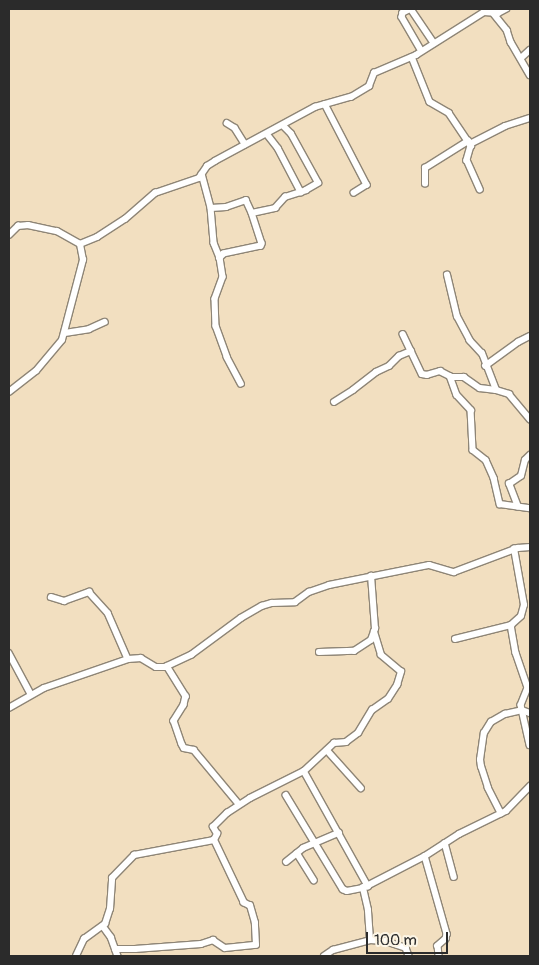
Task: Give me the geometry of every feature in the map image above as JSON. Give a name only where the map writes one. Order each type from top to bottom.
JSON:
[{"type":"street","points":[[422,51],[402,17],[403,14],[411,9],[434,43]]},
{"type":"street","points":[[80,244],[97,237],[124,219],[155,193],[199,178],[211,163],[246,144],[324,104],[351,97],[369,86],[374,72],[412,57],[484,12],[494,14],[506,9]]},
{"type":"street","points":[[494,14],[507,30],[511,42],[530,75]]},
{"type":"street","points":[[521,58],[530,50]]},
{"type":"street","points":[[412,57],[430,102],[449,113],[469,143],[471,148],[467,160],[480,188]]},
{"type":"street","points":[[324,104],[367,185],[354,193]]},
{"type":"street","points":[[425,184],[425,168],[469,143],[505,126],[530,118]]},
{"type":"street","points":[[227,123],[235,128],[246,144]]},
{"type":"street","points":[[252,213],[275,208],[285,197],[302,192],[318,182],[291,134],[283,126]]},
{"type":"street","points":[[267,134],[278,148],[302,192]]},
{"type":"street","points":[[202,174],[211,208],[214,243],[220,258],[224,277],[214,305],[216,326],[226,357],[241,383]]},
{"type":"street","points":[[211,208],[226,207],[244,199],[252,213],[262,245],[224,254],[220,258]]},
{"type":"street","points":[[9,235],[18,226],[28,225],[57,231],[80,244],[83,260],[64,333],[49,358],[36,372],[9,392]]},
{"type":"street","points":[[447,275],[457,317],[470,341],[482,354],[485,366],[496,390]]},
{"type":"street","points":[[64,333],[86,330],[105,322]]},
{"type":"street","points":[[403,334],[415,364],[422,374],[427,375],[440,371],[450,376],[464,377],[480,388],[510,394],[530,419]]},
{"type":"street","points":[[485,366],[518,342],[530,336]]},
{"type":"street","points":[[334,402],[376,372],[389,366],[401,355],[411,351]]},
{"type":"street","points":[[450,376],[455,384],[457,395],[471,410],[473,450],[486,460],[494,478],[500,504],[530,508]]},
{"type":"street","points":[[518,507],[509,484],[523,473],[525,460],[530,455]]},
{"type":"street","points":[[9,708],[31,694],[128,659],[141,658],[156,667],[167,666],[191,655],[240,618],[262,606],[272,603],[295,602],[318,588],[429,565],[454,572],[514,549],[530,547]]},
{"type":"street","points":[[455,639],[511,625],[521,616],[524,608],[514,549]]},
{"type":"street","points":[[214,840],[217,837],[214,825],[239,804],[304,771],[334,743],[346,742],[358,733],[372,710],[388,700],[400,678],[401,672],[381,655],[374,632],[371,576]]},
{"type":"street","points":[[51,597],[64,601],[90,592],[108,613],[128,659]]},
{"type":"street","points":[[511,625],[516,653],[528,688],[522,702],[522,710],[530,745]]},
{"type":"street","points":[[319,652],[358,650],[368,644],[374,632]]},
{"type":"street","points":[[9,653],[31,694]]},
{"type":"street","points":[[167,666],[186,696],[184,704],[174,721],[184,748],[194,750],[239,804]]},
{"type":"street","points":[[501,814],[488,788],[481,767],[480,760],[484,733],[488,726],[501,716],[522,710],[530,713]]},
{"type":"street","points":[[327,750],[361,788]]},
{"type":"street","points":[[304,771],[339,833],[365,887],[370,940]]},
{"type":"street","points":[[286,795],[317,843],[343,890],[347,891],[365,887],[425,856],[459,834],[501,814],[526,793],[530,786]]},
{"type":"street","points":[[286,862],[306,846],[339,833]]},
{"type":"street","points":[[76,956],[84,939],[103,926],[110,909],[112,878],[134,855],[214,840]]},
{"type":"street","points":[[115,949],[201,944],[213,940],[225,948],[256,945],[256,923],[250,906],[244,903],[214,840]]},
{"type":"street","points":[[445,843],[454,877]]},
{"type":"street","points":[[297,853],[314,880]]},
{"type":"street","points":[[425,856],[447,934],[446,939],[438,946],[439,956]]},
{"type":"street","points":[[103,926],[111,937],[118,956]]},
{"type":"street","points":[[324,956],[333,950],[370,940],[385,941],[406,948],[409,956]]},
{"type":"street","points":[[135,949],[138,956]]}]
